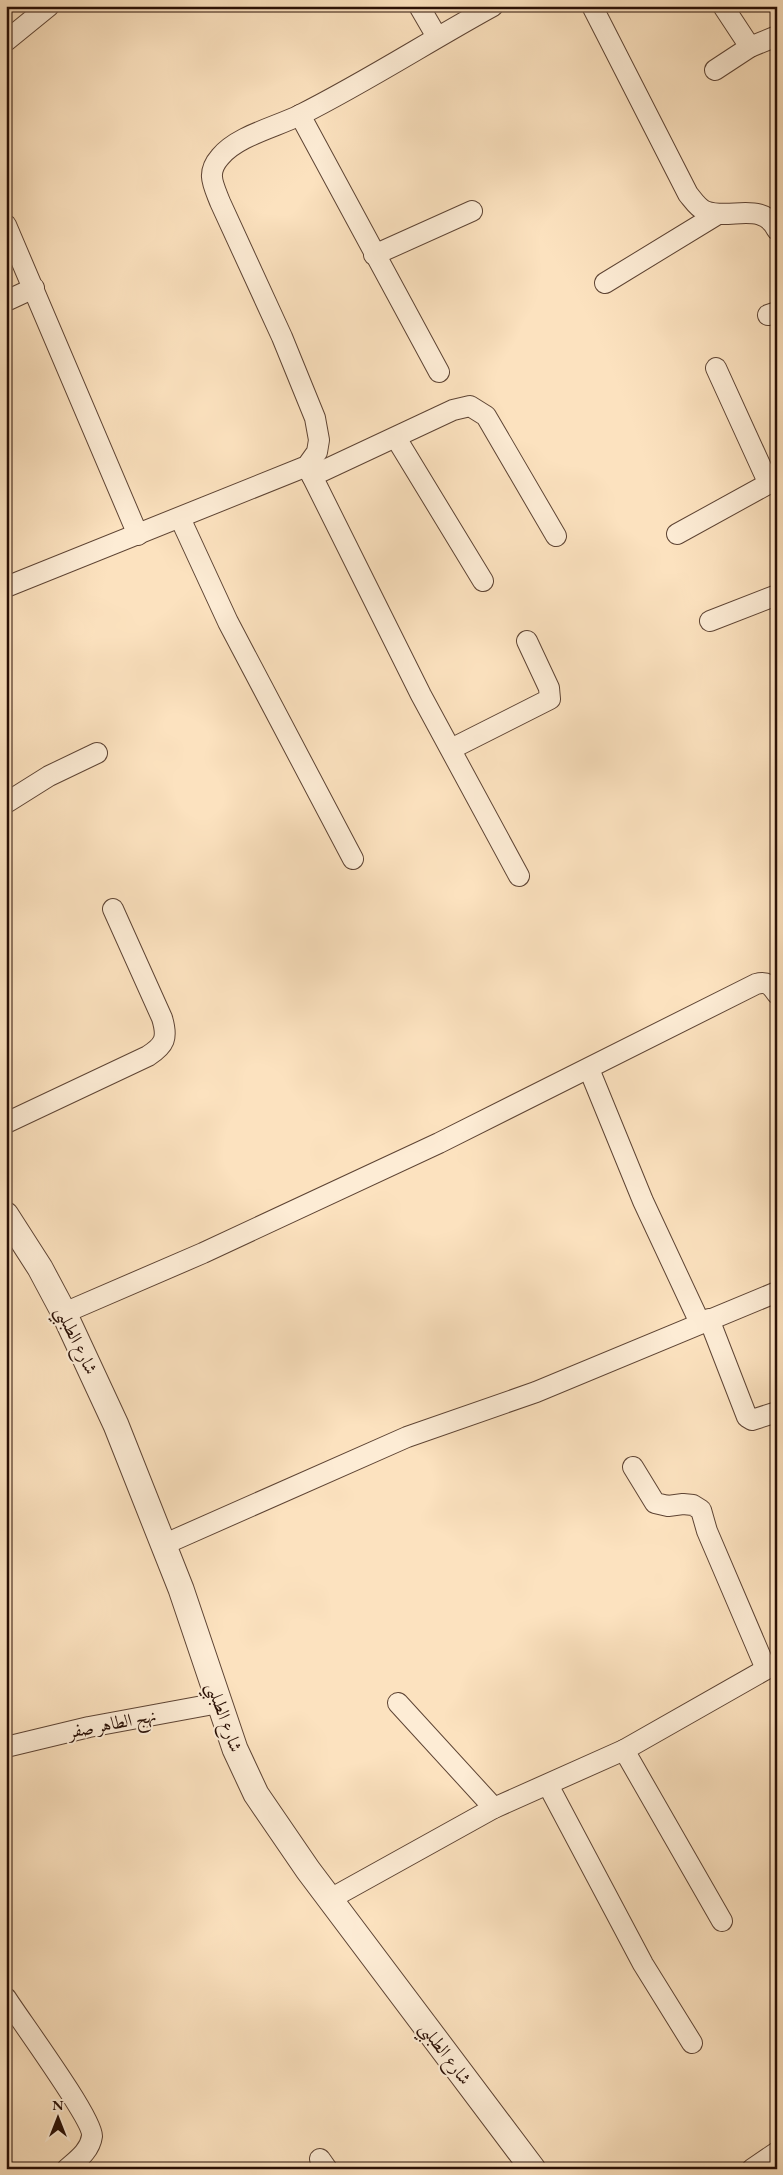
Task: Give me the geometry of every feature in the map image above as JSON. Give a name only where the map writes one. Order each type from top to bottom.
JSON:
[{"type":"street","points":[[6,41],[49,6]]},
{"type":"street","points":[[419,6],[437,37]]},
{"type":"street","points":[[494,6],[300,115],[236,143],[220,155],[211,169],[212,181],[220,202],[258,282],[315,418],[318,431],[317,452],[310,471],[356,561],[395,645],[519,876]]},
{"type":"street","points":[[592,6],[688,194],[699,208],[718,214],[752,212],[763,214],[774,223],[777,230]]},
{"type":"street","points":[[723,6],[750,47]]},
{"type":"street","points":[[715,70],[750,47],[777,36]]},
{"type":"street","points":[[300,115],[374,255],[439,372]]},
{"type":"street","points":[[374,255],[472,211]]},
{"type":"street","points":[[605,283],[718,214]]},
{"type":"street","points":[[6,225],[138,535]]},
{"type":"street","points":[[6,301],[34,288]]},
{"type":"street","points":[[676,534],[772,480],[716,368]]},
{"type":"street","points":[[6,587],[180,518],[396,438],[453,410],[470,406],[486,416],[556,536]]},
{"type":"street","points":[[396,438],[483,581]]},
{"type":"street","points":[[180,518],[228,622],[353,859]]},
{"type":"street","points":[[710,621],[777,595]]},
{"type":"street","points":[[451,749],[550,699],[549,688],[527,641]]},
{"type":"street","points":[[6,803],[49,776],[97,753]]},
{"type":"street","points":[[6,1122],[148,1056],[159,1049],[164,1039],[166,1029],[162,1018],[112,909]]},
{"type":"street","points":[[64,1313],[203,1253],[439,1143],[756,984],[767,983],[771,985],[777,994]]},
{"type":"street","points":[[588,1069],[643,1201],[704,1321],[746,1417],[752,1420],[777,1412]]},
{"type":"street","name":"شارع الطبلبي","points":[[6,1214],[40,1268],[64,1313],[113,1417],[164,1544],[235,1749],[256,1794],[330,1899],[533,2169]]},
{"type":"street","points":[[164,1544],[407,1437],[536,1392],[777,1292]]},
{"type":"street","points":[[330,1899],[494,1808],[624,1750],[771,1666],[707,1531],[700,1510],[693,1505],[668,1506],[655,1503],[633,1467]]},
{"type":"street","name":"نهج الطاهر صفر","points":[[6,1747],[88,1727],[218,1703]]},
{"type":"street","points":[[398,1703],[494,1808]]},
{"type":"street","points":[[624,1750],[722,1921]]},
{"type":"street","points":[[548,1785],[643,1964],[692,2043]]},
{"type":"street","points":[[6,1998],[91,2127],[92,2135],[89,2147],[67,2169]]},
{"type":"street","points":[[752,2169],[777,2152]]}]
